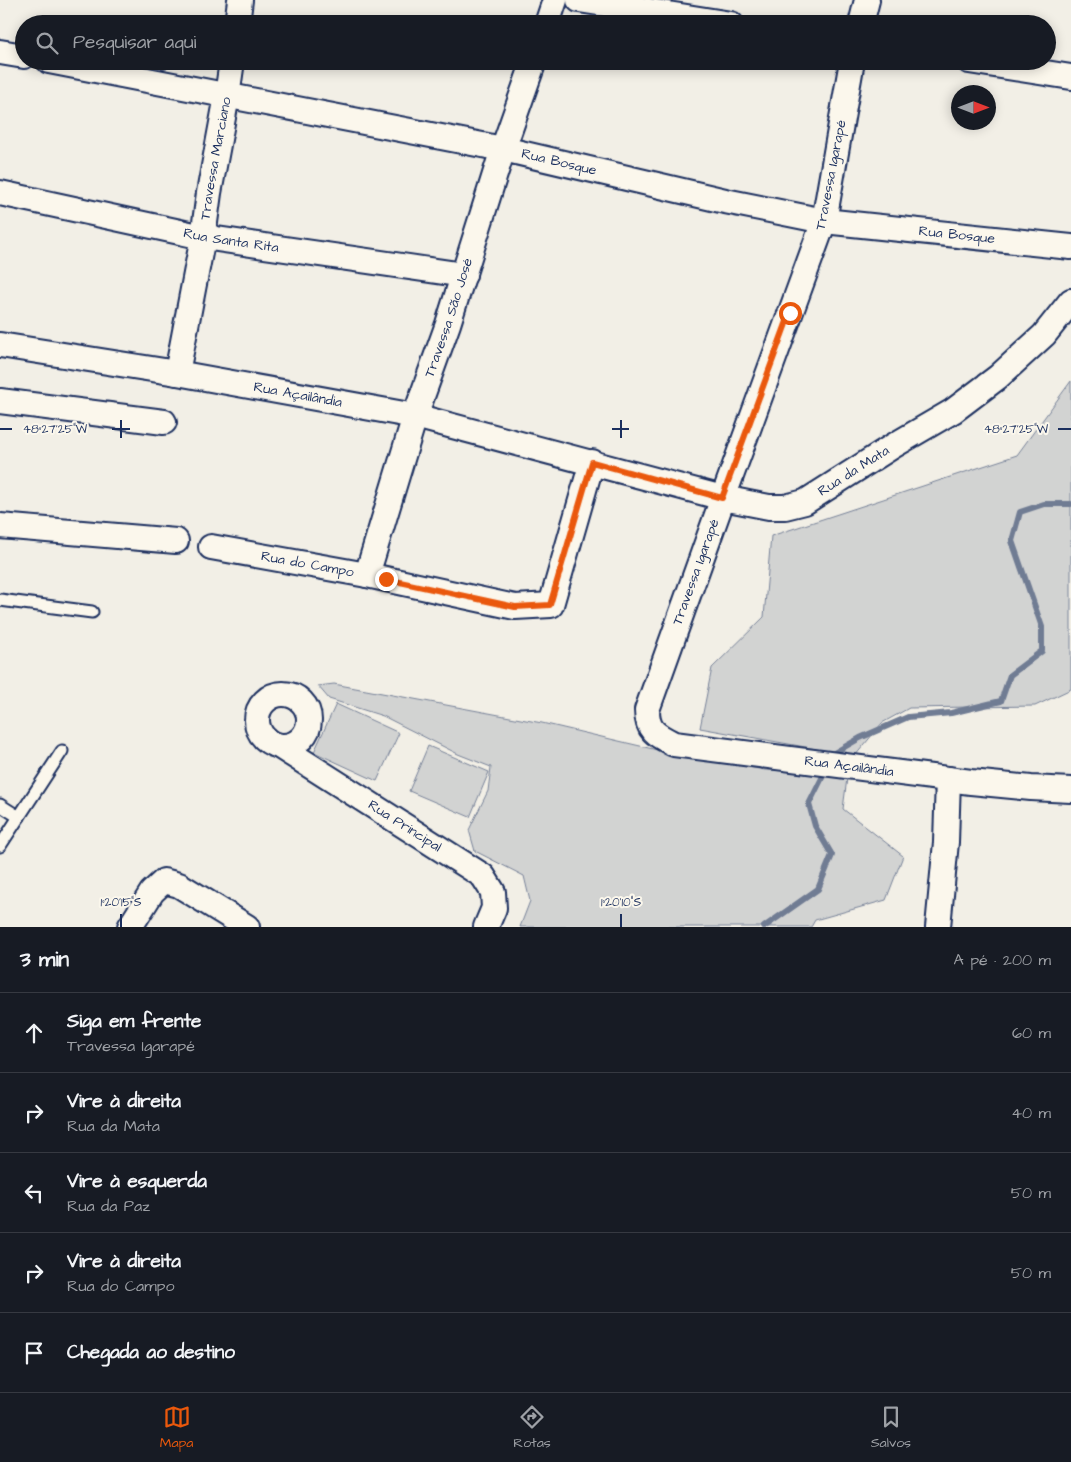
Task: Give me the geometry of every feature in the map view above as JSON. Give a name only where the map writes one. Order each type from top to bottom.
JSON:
[{"type":"street","points":[[238,15],[240,0]]},
{"type":"street","points":[[550,15],[555,0]]},
{"type":"street","points":[[579,0],[674,15]]},
{"type":"street","points":[[863,15],[867,0]]},
{"type":"street","points":[[0,52],[15,54]]},
{"type":"street","name":"Rua Bosque","points":[[95,70],[503,149],[725,201],[824,221],[1071,247]]},
{"type":"street","name":"Travessa Marciano","points":[[178,373],[231,70]]},
{"type":"street","name":"Travessa São José","points":[[367,576],[415,416],[464,275],[503,149],[531,70]]},
{"type":"street","name":"Travessa Igarapé","points":[[647,710],[722,498],[824,221],[850,70]]},
{"type":"street","points":[[1023,70],[1071,78]]},
{"type":"street","name":"Rua Santa Rita","points":[[0,193],[203,237],[464,275]]},
{"type":"street","name":"Rua da Mata","points":[[592,462],[722,498],[769,507],[785,507],[805,502],[893,446],[954,411],[998,377],[1044,335],[1071,301]]},
{"type":"street","name":"Rua Açailândia","points":[[0,346],[178,373],[415,416],[592,462]]},
{"type":"street","points":[[0,401],[164,422]]},
{"type":"street","name":"Rua do Campo","points":[[211,547],[367,576],[515,607],[550,605],[592,462]]},
{"type":"street","points":[[0,526],[176,541]]},
{"type":"street","name":"Rua Açailândia","points":[[647,710],[647,720],[651,729],[659,737],[674,744],[948,779],[1031,788],[1071,790]]},
{"type":"street","name":"Rua Principal","points":[[278,746],[482,876],[493,892],[494,908],[486,927]]},
{"type":"street","points":[[938,927],[946,842],[948,779]]},
{"type":"street","points":[[130,927],[152,892],[164,881],[179,885],[247,927]]},
{"type":"lane","points":[[0,600],[92,612]]},
{"type":"lane","points":[[0,846],[62,751]]},
{"type":"lane","points":[[0,804],[19,817]]},
{"type":"shaded area","points":[[1071,381],[1071,689],[1035,706],[909,708],[882,723],[855,756],[700,728],[712,668],[764,617],[771,536],[1017,455]]},
{"type":"shaded area","points":[[334,684],[542,723],[670,753],[765,770],[825,772],[847,778],[843,809],[903,856],[886,900],[815,920],[811,927],[520,927],[530,901],[524,876],[475,851],[469,830],[488,791],[491,767],[458,754],[383,716],[329,699],[318,686]]},
{"type":"shaded area","points":[[336,704],[399,733],[377,781],[314,752]]},
{"type":"shaded area","points":[[428,746],[489,772],[470,817],[409,791]]},
{"type":"waterway","points":[[831,759],[834,753],[860,738],[908,717],[951,713],[1001,701],[1010,675],[1042,651],[1042,627],[1012,541],[1020,512],[1044,504],[1071,504]]},
{"type":"waterway","points":[[764,927],[818,889],[832,855],[815,826],[809,804],[827,768]]},
{"type":"route","points":[[386,579],[515,607],[550,605],[592,462],[722,498],[790,313]]}]
